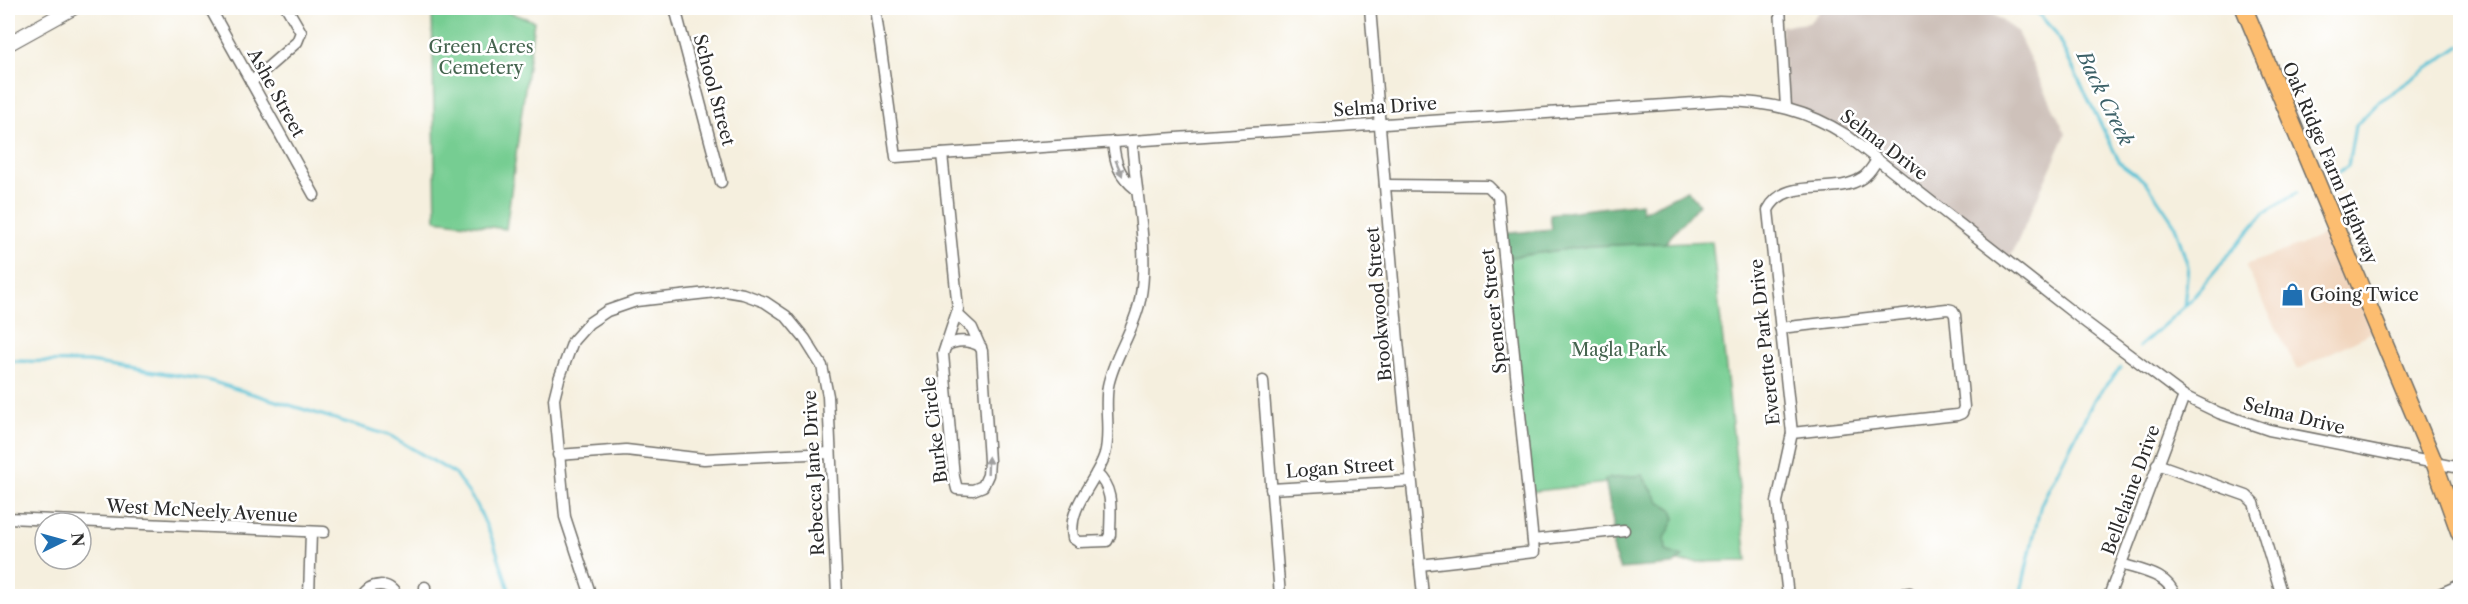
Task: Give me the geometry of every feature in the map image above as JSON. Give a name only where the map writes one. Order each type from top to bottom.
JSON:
[{"type":"main road","name":"Oak Ridge Farm Highway","points":[[2244,8],[2434,462],[2460,534]]},
{"type":"street","points":[[8,44],[73,8]]},
{"type":"street","name":"Ashe Street","points":[[210,8],[314,195]]},
{"type":"street","points":[[251,82],[297,42],[301,32],[287,8]]},
{"type":"street","name":"School Street","points":[[675,8],[722,182]]},
{"type":"street","name":"Selma Drive","points":[[875,8],[896,157],[1724,101],[1786,107],[1825,121],[2184,396],[2219,413],[2269,430],[2460,468]]},
{"type":"street","points":[[937,8],[980,8]]},
{"type":"street","name":"Brookwood Street","points":[[1370,8],[1423,597]]},
{"type":"street","points":[[1780,8],[1786,107]]},
{"type":"street","points":[[1096,473],[1106,482],[1110,493],[1110,535],[1107,541],[1079,542],[1073,538],[1071,526],[1076,508],[1105,454],[1108,388],[1112,371],[1135,320],[1141,300],[1143,263],[1132,141]]},
{"type":"street","points":[[1113,142],[1119,171],[1125,180],[1136,189]]},
{"type":"street","name":"Burke Circle","points":[[942,154],[957,314],[943,354],[954,477],[957,489],[963,491],[979,488],[988,475],[981,347],[972,328],[957,314]]},
{"type":"street","name":"Everette Park Drive","points":[[1788,597],[1777,502],[1792,433],[1768,210],[1772,202],[1785,192],[1851,183],[1862,178],[1877,160]]},
{"type":"street","name":"Spencer Street","points":[[1385,185],[1488,186],[1498,196],[1533,540]]},
{"type":"street","name":"Rebecca Jane Drive","points":[[591,597],[565,517],[554,399],[573,341],[589,323],[607,311],[636,301],[725,291],[743,294],[765,302],[786,316],[805,339],[822,366],[828,396],[837,597]]},
{"type":"street","points":[[1780,328],[1947,309],[1952,310],[1954,315],[1964,407],[1962,413],[1792,433]]},
{"type":"street","points":[[946,346],[953,342],[964,341],[981,347]]},
{"type":"street","name":"Logan Street","points":[[1263,381],[1280,597]]},
{"type":"street","name":"Bellelaine Drive","points":[[2109,597],[2184,396]]},
{"type":"street","points":[[558,454],[626,450],[704,459],[830,453]]},
{"type":"street","points":[[2157,464],[2247,496],[2254,503],[2282,597]]},
{"type":"street","name":"Logan Street","points":[[1271,489],[1411,481]]},
{"type":"street","name":"West McNeely Avenue","points":[[8,518],[324,532]]},
{"type":"street","points":[[1420,565],[1534,552],[1533,540],[1624,530]]},
{"type":"street","points":[[309,597],[311,532]]},
{"type":"street","points":[[2121,564],[2165,579],[2172,586],[2175,597]]},
{"type":"street","points":[[362,597],[370,587],[381,585],[392,589],[397,597]]},
{"type":"street","points":[[2435,597],[2460,585]]},
{"type":"street","points":[[1881,597],[1910,593]]},
{"type":"shaded area","points":[[1822,8],[1985,8],[2017,32],[2066,134],[2008,263],[1846,135],[1786,107],[1781,26],[1809,23]]},
{"type":"shaded area","points":[[2336,229],[2378,329],[2297,370],[2245,265],[2301,245]]},
{"type":"green space","name":"Green Acres Cemetery","points":[[432,8],[497,8],[534,21],[506,229],[436,220]]},
{"type":"green space","points":[[1687,190],[1699,204],[1665,243],[1589,246],[1504,258],[1502,234],[1552,229],[1550,214],[1641,203],[1642,212]]},
{"type":"green space","name":"Magla Park","points":[[1712,241],[1747,561],[1635,563],[1623,481],[1529,492],[1504,258],[1589,246]]},
{"type":"green space","points":[[1642,475],[1659,501],[1672,509],[1675,519],[1665,538],[1666,551],[1683,557],[1673,565],[1620,569],[1613,552],[1613,523],[1605,479]]},
{"type":"waterway","name":"Back Creek","points":[[2033,8],[2055,32],[2120,163],[2147,183],[2174,223],[2188,266],[2184,307],[2139,347]]},
{"type":"waterway","points":[[2331,177],[2348,166],[2355,126],[2380,101],[2460,46]]},
{"type":"waterway","points":[[2185,306],[2265,212],[2297,193]]},
{"type":"waterway","points":[[8,361],[89,362],[207,380],[391,436],[455,474],[477,505],[494,543],[511,596]]},
{"type":"waterway","name":"Back Creek","points":[[2020,596],[2041,504],[2094,400],[2120,368]]},
{"type":"place","name":"Going Twice","points":[[2292,295]]}]
